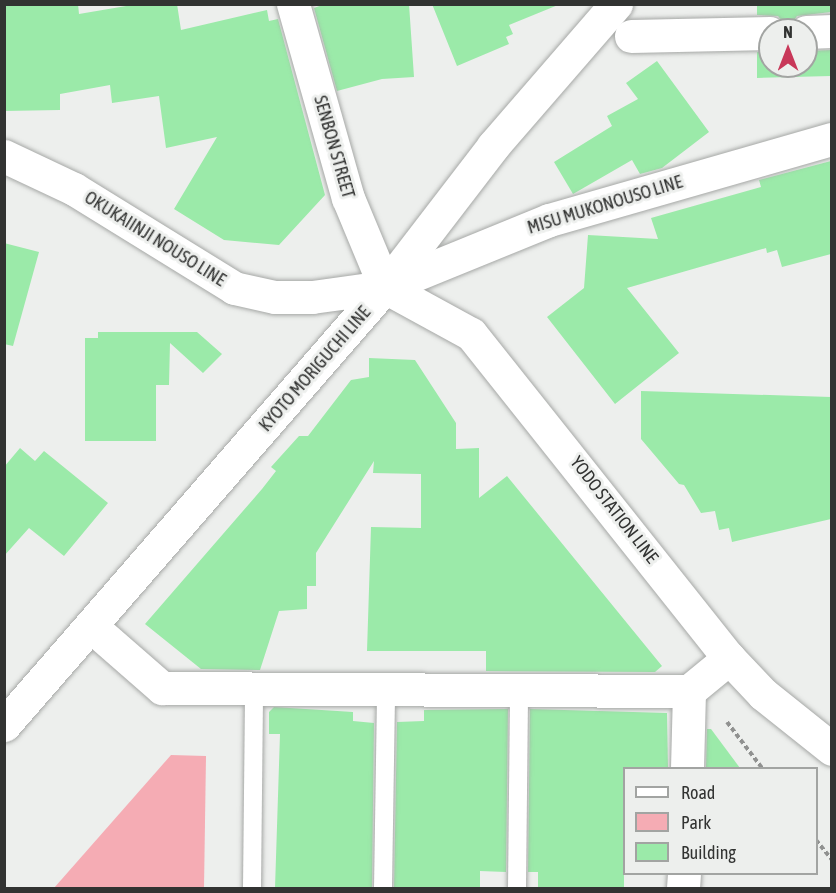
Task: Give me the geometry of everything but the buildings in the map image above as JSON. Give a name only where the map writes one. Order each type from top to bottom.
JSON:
[{"type":"main road","name":"SENBON STREET","points":[[293,4],[348,198],[385,287]]},
{"type":"main road","name":"KYOTO MORIGUCHI LINE","points":[[4,725],[92,627],[385,287],[493,146],[616,4]]},
{"type":"main road","points":[[631,36],[758,33]]},
{"type":"main road","name":"MISU MUKONOUSO LINE","points":[[385,287],[549,220],[831,140]]},
{"type":"main road","name":"OKUKAIINJI NOUSO LINE","points":[[4,156],[74,189],[234,288],[275,297],[385,287]]},
{"type":"main road","name":"YODO STATION LINE","points":[[385,287],[471,334],[729,658],[763,694],[831,750]]},
{"type":"main road","points":[[92,627],[162,688],[689,691],[729,658]]},
{"type":"main road","points":[[687,767],[689,691]]},
{"type":"lane","points":[[252,888],[254,689]]},
{"type":"lane","points":[[383,888],[386,690]]},
{"type":"lane","points":[[517,888],[519,691]]},
{"type":"path","points":[[727,722],[761,767]]},
{"type":"path","points":[[818,843],[831,860]]},
{"type":"green space","points":[[171,755],[206,756],[204,888],[54,888]]}]
